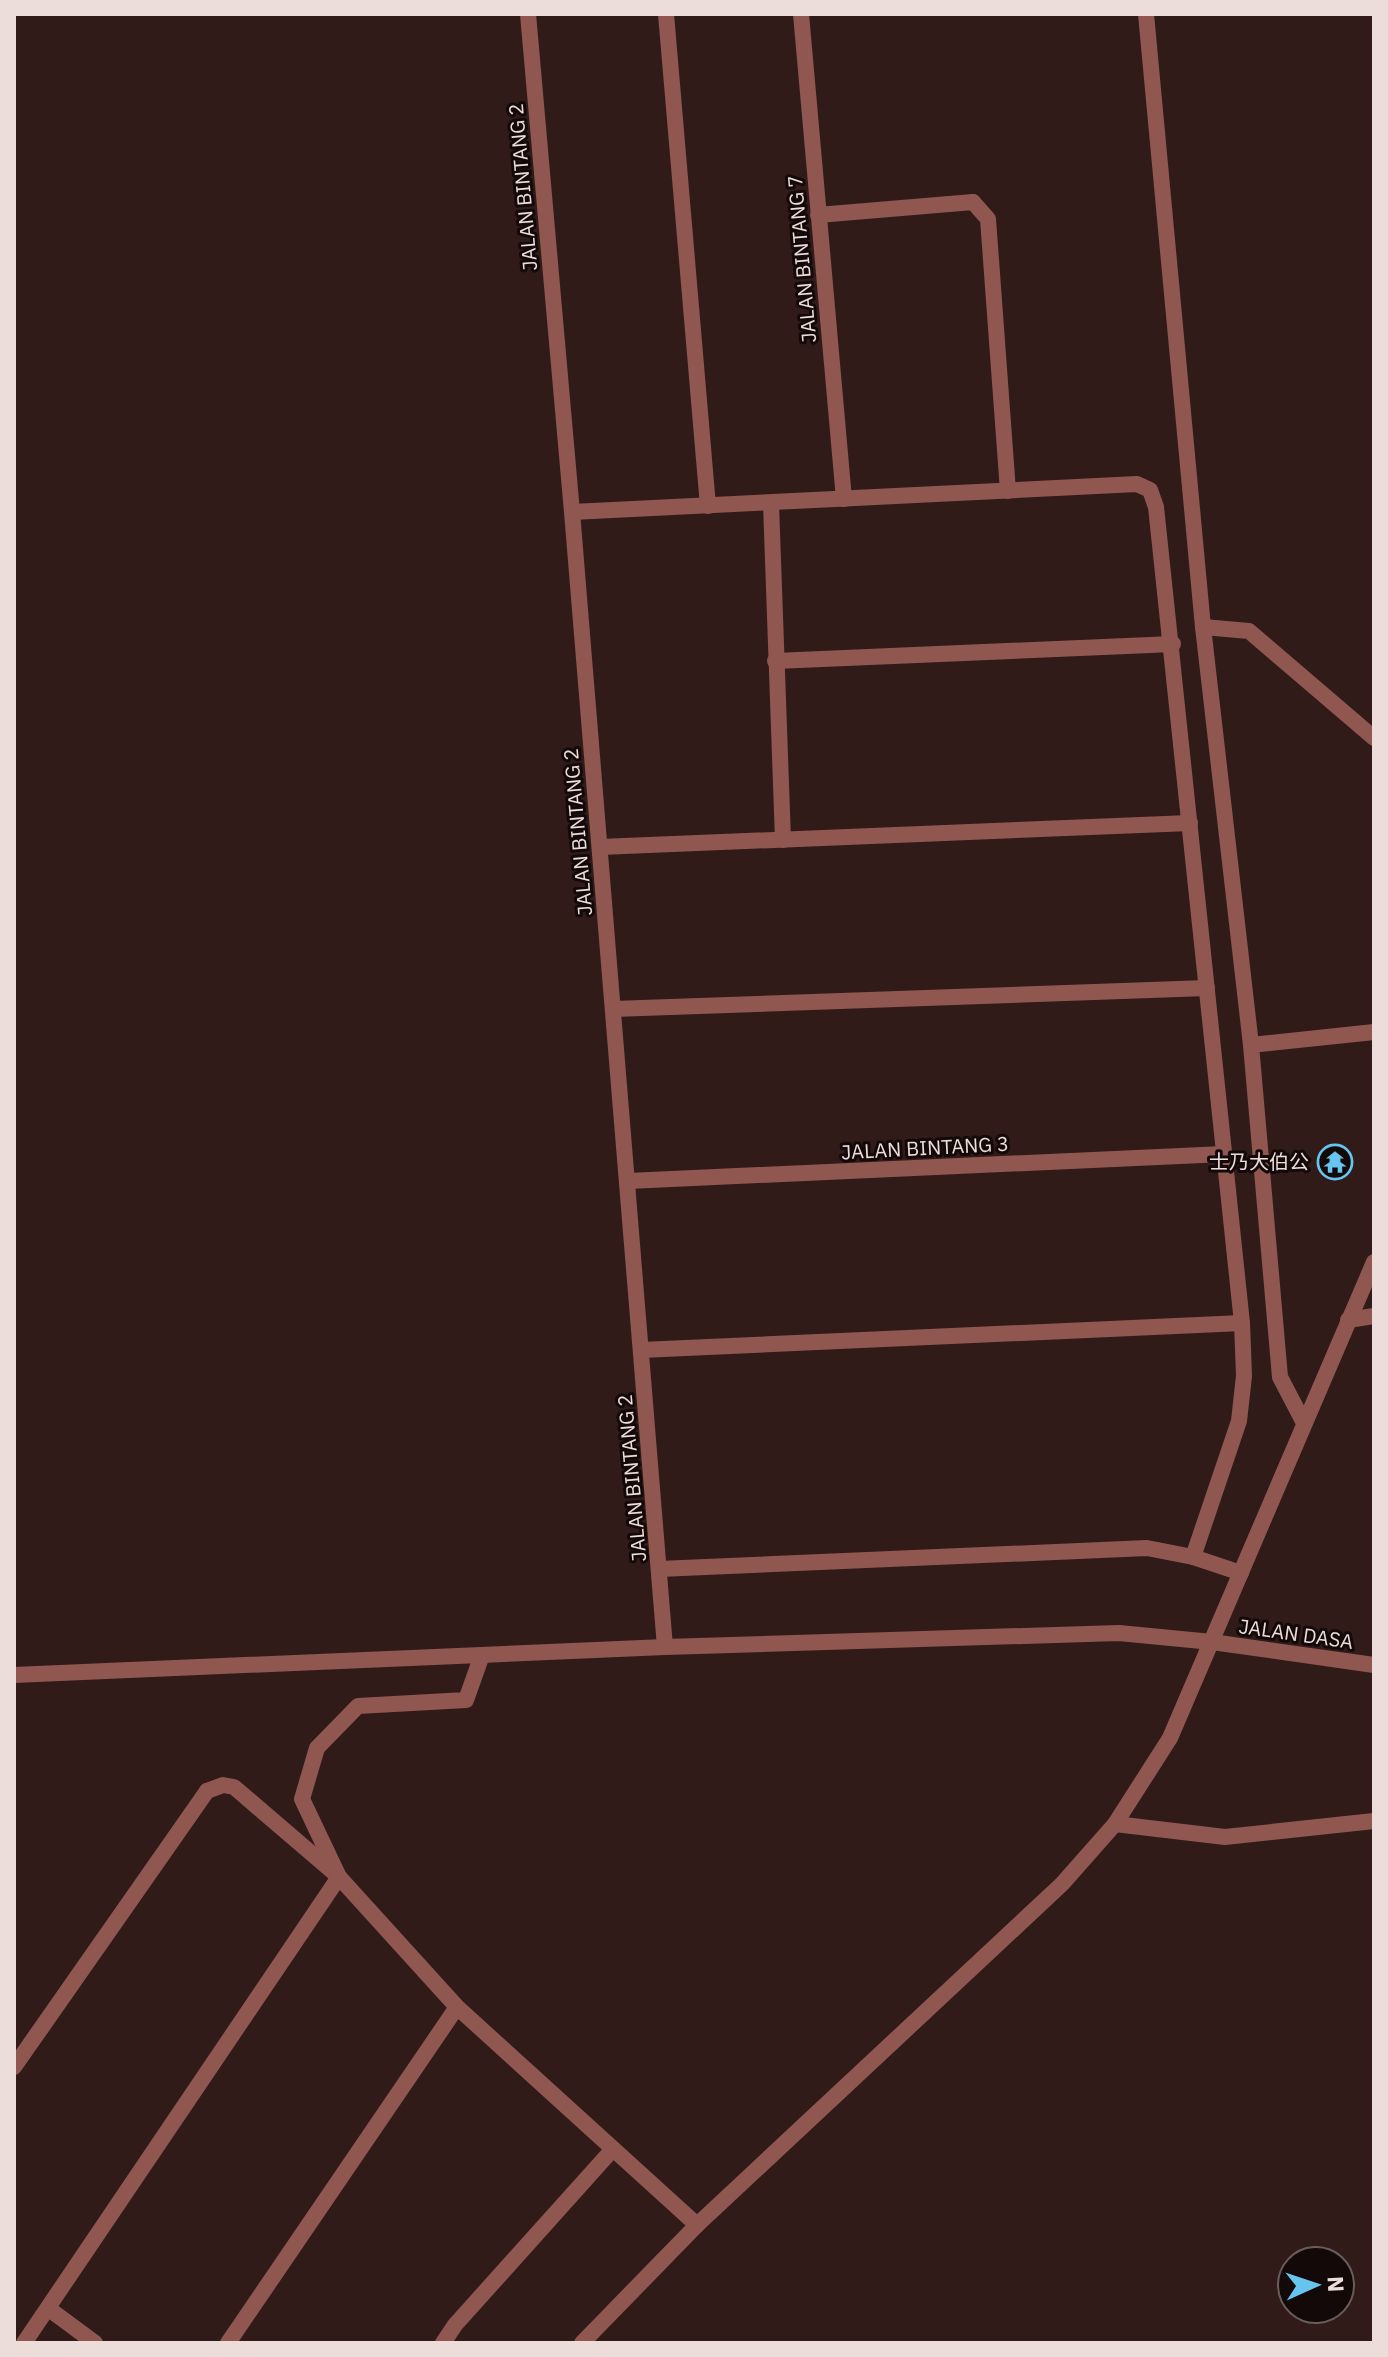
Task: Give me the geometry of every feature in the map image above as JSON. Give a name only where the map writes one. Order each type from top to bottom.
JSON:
[{"type":"street","name":"JALAN BINTANG 2","points":[[528,14],[665,1647]]},
{"type":"street","points":[[666,14],[708,506]]},
{"type":"street","name":"JALAN BINTANG 7","points":[[801,14],[844,499]]},
{"type":"street","points":[[1146,14],[1203,627],[1251,1045],[1280,1377],[1304,1423]]},
{"type":"street","points":[[818,215],[973,202],[988,219],[1008,491]]},
{"type":"street","points":[[572,512],[1137,484],[1150,490],[1156,507],[1173,644],[1242,1323],[1244,1376],[1239,1421],[1193,1557]]},
{"type":"street","points":[[771,504],[783,840]]},
{"type":"street","points":[[1203,627],[1249,631],[1374,738]]},
{"type":"street","points":[[775,661],[1173,644]]},
{"type":"street","points":[[600,847],[1190,823]]},
{"type":"street","points":[[613,1009],[1207,988]]},
{"type":"street","points":[[1251,1045],[1374,1032]]},
{"type":"street","name":"JALAN BINTANG 3","points":[[628,1181],[1224,1154]]},
{"type":"street","points":[[582,2343],[697,2225],[1062,1884],[1115,1824],[1170,1738],[1374,1262]]},
{"type":"street","points":[[1348,1320],[1374,1316]]},
{"type":"street","points":[[641,1350],[1242,1323]]},
{"type":"street","points":[[659,1569],[1147,1548],[1193,1557],[1241,1573]]},
{"type":"street","name":"JALAN DASA","points":[[14,1675],[665,1647],[1119,1633],[1212,1642],[1374,1665]]},
{"type":"street","points":[[339,1877],[302,1799],[317,1748],[358,1706],[466,1700],[482,1655]]},
{"type":"street","points":[[14,2067],[207,1791],[223,1785],[234,1787],[339,1877],[457,2007],[697,2225]]},
{"type":"street","points":[[1115,1824],[1225,1837],[1374,1821]]},
{"type":"street","points":[[24,2343],[339,1877]]},
{"type":"street","points":[[228,2343],[457,2007]]},
{"type":"street","points":[[443,2343],[455,2325],[613,2149]]},
{"type":"street","points":[[49,2309],[95,2343]]},
{"type":"place","name":"士乃大伯公","points":[[1335,1162]]}]
